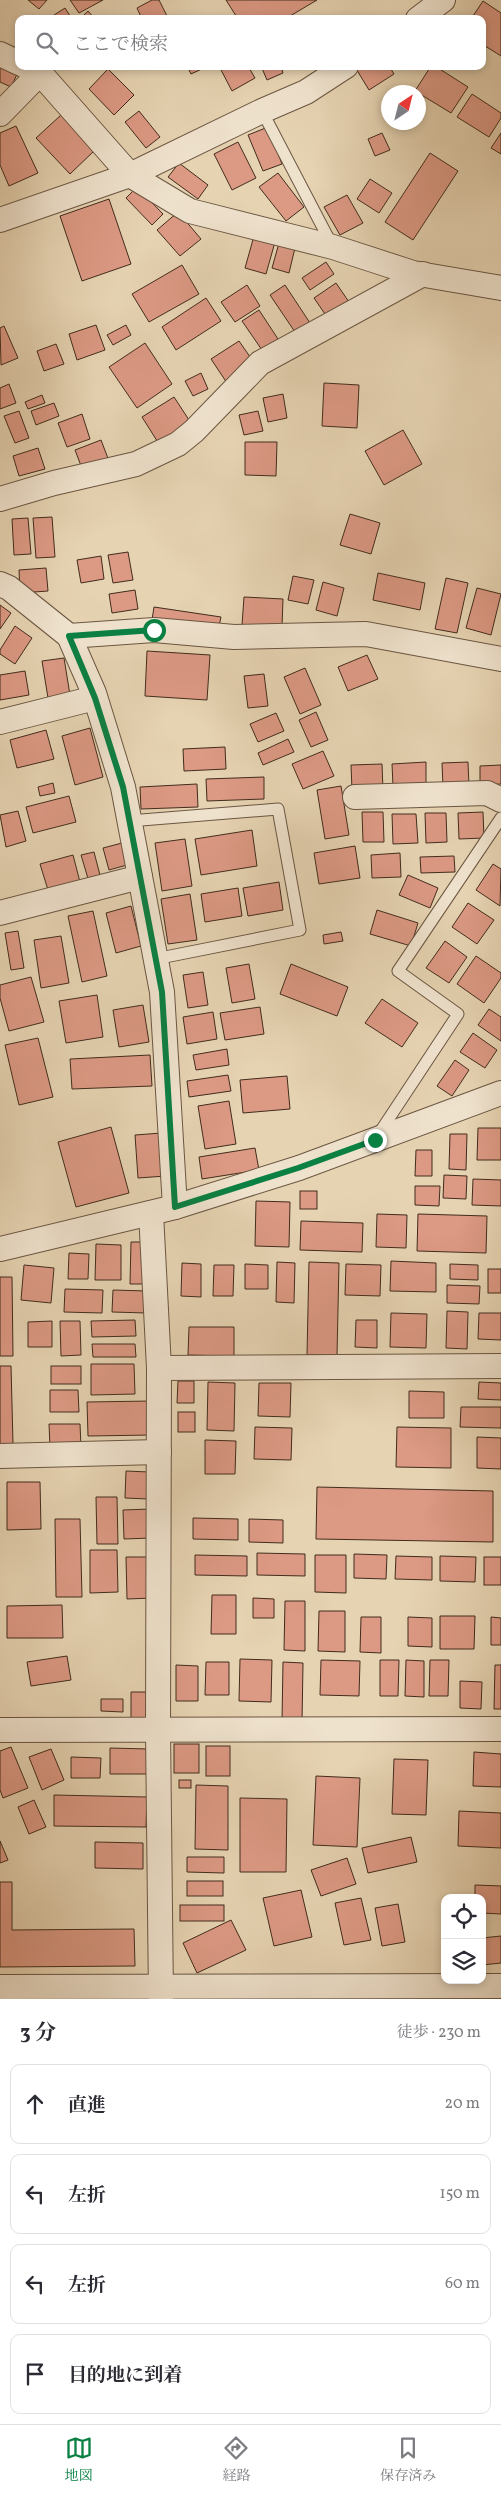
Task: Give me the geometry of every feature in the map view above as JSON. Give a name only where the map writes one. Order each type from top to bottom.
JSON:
[{"type":"street","points":[[423,15],[443,0]]},
{"type":"street","points":[[0,54],[15,61]]},
{"type":"street","points":[[0,114],[33,70],[130,175],[190,210],[333,247],[423,274],[501,288]]},
{"type":"street","points":[[0,220],[130,175],[262,111],[306,92],[340,70]]},
{"type":"street","points":[[0,499],[54,483],[136,464],[178,444],[194,431],[260,363],[423,274]]},
{"type":"street","points":[[0,584],[9,588],[69,636],[95,698],[123,787],[162,992],[175,1207]]},
{"type":"street","points":[[69,636],[154,630],[234,637],[366,634],[501,659]]},
{"type":"street","points":[[0,722],[95,698]]},
{"type":"street","points":[[355,797],[487,793],[501,800]]},
{"type":"street","points":[[0,914],[140,877]]},
{"type":"street","points":[[0,1249],[175,1207],[298,1168],[501,1093]]},
{"type":"street","points":[[152,1213],[159,1368],[158,1730],[161,1993]]},
{"type":"street","points":[[159,1368],[501,1366]]},
{"type":"street","points":[[0,1456],[158,1452]]},
{"type":"street","points":[[0,1730],[501,1729]]},
{"type":"street","points":[[0,1987],[161,1993],[501,1986]]},
{"type":"lane","points":[[262,111],[333,247]]},
{"type":"lane","points":[[130,820],[278,809],[300,930],[155,959]]},
{"type":"lane","points":[[375,1140],[458,1014],[398,971],[501,818]]},
{"type":"building","points":[[28,0],[47,0],[39,9]]},
{"type":"building","points":[[70,0],[103,0],[79,13]]},
{"type":"building","points":[[152,0],[159,0],[166,15],[140,15],[137,8]]},
{"type":"building","points":[[226,0],[317,0],[292,15],[235,15]]},
{"type":"building","points":[[483,1],[501,13],[501,56],[486,47],[486,15],[474,15]]},
{"type":"building","points":[[65,8],[69,15],[54,15]]},
{"type":"building","points":[[0,59],[15,66],[15,70],[19,70],[11,87],[0,82]]},
{"type":"building","points":[[109,70],[134,95],[114,115],[89,89]]},
{"type":"building","points":[[189,70],[200,70],[191,74]]},
{"type":"building","points":[[221,70],[250,70],[255,78],[232,91]]},
{"type":"building","points":[[263,70],[282,70],[283,73],[267,80]]},
{"type":"building","points":[[357,70],[392,70],[394,74],[369,90]]},
{"type":"building","points":[[428,70],[441,70],[468,87],[451,113],[426,98],[426,85],[419,85]]},
{"type":"building","points":[[472,94],[501,113],[501,118],[489,137],[457,117]]},
{"type":"building","points":[[139,111],[160,137],[146,148],[125,122]]},
{"type":"building","points":[[61,115],[94,151],[70,174],[36,138]]},
{"type":"building","points":[[16,126],[38,173],[9,186],[0,165],[0,133]]},
{"type":"building","points":[[268,127],[282,164],[263,171],[248,135]]},
{"type":"building","points":[[382,133],[390,150],[375,156],[368,139]]},
{"type":"building","points":[[501,133],[501,154],[491,148]]},
{"type":"building","points":[[238,142],[256,178],[232,190],[214,154]]},
{"type":"building","points":[[430,153],[458,171],[413,240],[385,222]]},
{"type":"building","points":[[179,163],[208,185],[198,199],[168,177]]},
{"type":"building","points":[[278,173],[304,207],[286,221],[259,187]]},
{"type":"building","points":[[370,179],[392,193],[379,213],[357,199]]},
{"type":"building","points":[[137,187],[163,214],[152,225],[126,198]]},
{"type":"building","points":[[347,195],[363,223],[340,235],[324,207]]},
{"type":"building","points":[[109,199],[131,264],[82,281],[60,216]]},
{"type":"building","points":[[178,212],[201,239],[180,256],[157,230]]},
{"type":"building","points":[[254,236],[275,242],[266,274],[245,268]]},
{"type":"building","points":[[279,243],[295,248],[289,273],[272,268]]},
{"type":"building","points":[[326,262],[334,274],[310,290],[302,278]]},
{"type":"building","points":[[182,265],[199,294],[149,322],[132,294]]},
{"type":"building","points":[[336,283],[349,302],[327,317],[314,298]]},
{"type":"building","points":[[247,285],[260,306],[235,322],[221,302]]},
{"type":"building","points":[[285,285],[310,323],[295,332],[270,295]]},
{"type":"building","points":[[206,298],[221,321],[176,350],[162,327]]},
{"type":"building","points":[[259,310],[278,339],[262,350],[242,321]]},
{"type":"building","points":[[96,325],[105,350],[77,360],[69,334]]},
{"type":"building","points":[[126,325],[131,335],[113,345],[107,335]]},
{"type":"building","points":[[4,326],[18,358],[1,365],[0,328]]},
{"type":"building","points":[[239,341],[255,364],[227,383],[211,359]]},
{"type":"building","points":[[145,343],[172,384],[137,408],[109,367]]},
{"type":"building","points":[[56,344],[64,364],[44,371],[37,351]]},
{"type":"building","points":[[201,373],[208,389],[193,396],[185,381]]},
{"type":"building","points":[[324,383],[359,385],[357,428],[322,426]]},
{"type":"building","points":[[9,384],[16,403],[0,409],[0,388]]},
{"type":"building","points":[[283,394],[287,418],[268,422],[263,398]]},
{"type":"building","points":[[42,395],[45,403],[28,409],[25,402]]},
{"type":"building","points":[[174,397],[191,423],[159,444],[142,417]]},
{"type":"building","points":[[54,403],[59,416],[36,425],[31,411]]},
{"type":"building","points":[[19,411],[29,438],[15,443],[4,416]]},
{"type":"building","points":[[258,411],[263,431],[244,435],[239,415]]},
{"type":"building","points":[[82,414],[90,439],[67,447],[58,423]]},
{"type":"building","points":[[403,430],[422,464],[384,485],[365,451]]},
{"type":"building","points":[[101,440],[109,461],[83,471],[75,450]]},
{"type":"building","points":[[245,442],[277,442],[276,476],[245,475]]},
{"type":"building","points":[[38,448],[45,469],[19,476],[13,456]]},
{"type":"building","points":[[350,514],[380,523],[371,554],[340,545]]},
{"type":"building","points":[[52,517],[55,557],[36,558],[33,518]]},
{"type":"building","points":[[28,518],[31,554],[14,555],[12,519]]},
{"type":"building","points":[[128,552],[133,580],[113,583],[108,555]]},
{"type":"building","points":[[101,556],[104,579],[81,583],[77,560]]},
{"type":"building","points":[[46,568],[48,591],[20,593],[19,570]]},
{"type":"building","points":[[378,573],[425,583],[420,610],[373,600]]},
{"type":"building","points":[[293,576],[314,580],[308,604],[288,600]]},
{"type":"building","points":[[446,578],[468,583],[457,633],[435,629]]},
{"type":"building","points":[[323,582],[344,588],[337,616],[316,610]]},
{"type":"building","points":[[477,588],[501,594],[491,635],[466,628]]},
{"type":"building","points":[[135,590],[138,609],[112,613],[109,594]]},
{"type":"building","points":[[244,597],[283,599],[282,627],[242,625]]},
{"type":"building","points":[[0,605],[11,613],[0,629]]},
{"type":"building","points":[[154,607],[221,617],[218,631],[152,620]]},
{"type":"building","points":[[15,626],[32,638],[15,664],[0,654],[0,650]]},
{"type":"building","points":[[147,651],[210,655],[207,700],[145,696]]},
{"type":"building","points":[[367,655],[378,679],[348,691],[338,667]]},
{"type":"building","points":[[64,658],[70,695],[48,698],[42,661]]},
{"type":"building","points":[[305,668],[321,705],[300,714],[284,677]]},
{"type":"building","points":[[25,671],[29,695],[0,700],[0,675]]},
{"type":"building","points":[[264,674],[268,706],[248,708],[244,676]]},
{"type":"building","points":[[316,712],[328,740],[311,747],[299,720]]},
{"type":"building","points":[[276,713],[284,731],[258,742],[250,724]]},
{"type":"building","points":[[90,728],[103,777],[75,785],[62,736]]},
{"type":"building","points":[[46,730],[54,759],[17,768],[10,740]]},
{"type":"building","points":[[288,739],[294,752],[263,765],[258,753]]},
{"type":"building","points":[[225,747],[226,769],[184,771],[183,749]]},
{"type":"building","points":[[323,751],[334,776],[303,789],[292,764]]},
{"type":"building","points":[[426,762],[426,784],[393,786],[392,764]]},
{"type":"building","points":[[468,762],[469,786],[443,787],[442,763]]},
{"type":"building","points":[[382,764],[383,790],[352,790],[351,765]]},
{"type":"building","points":[[501,765],[501,784],[480,785],[480,766]]},
{"type":"building","points":[[264,777],[264,799],[207,801],[206,779]]},
{"type":"building","points":[[53,783],[55,793],[40,796],[38,787]]},
{"type":"building","points":[[197,784],[198,807],[141,809],[140,787]]},
{"type":"building","points":[[341,786],[349,835],[325,839],[317,790]]},
{"type":"building","points":[[69,796],[76,822],[33,833],[26,807]]},
{"type":"building","points":[[18,811],[26,841],[6,847],[0,815]]},
{"type":"building","points":[[362,812],[383,812],[384,842],[363,842]]},
{"type":"building","points":[[483,812],[484,838],[459,839],[458,813]]},
{"type":"building","points":[[425,813],[446,813],[447,842],[426,843]]},
{"type":"building","points":[[392,814],[416,814],[418,843],[393,844]]},
{"type":"building","points":[[252,830],[257,866],[201,875],[195,839]]},
{"type":"building","points":[[185,839],[192,886],[162,891],[155,843]]},
{"type":"building","points":[[122,843],[127,865],[109,870],[103,848]]},
{"type":"building","points":[[355,846],[360,878],[319,884],[314,853]]},
{"type":"building","points":[[94,852],[101,879],[89,882],[81,855]]},
{"type":"building","points":[[400,853],[401,877],[372,878],[371,855]]},
{"type":"building","points":[[73,855],[80,882],[48,890],[40,864]]},
{"type":"building","points":[[454,856],[455,872],[421,873],[420,857]]},
{"type":"building","points":[[493,864],[501,869],[500,906],[476,890]]},
{"type":"building","points":[[408,875],[438,888],[430,908],[399,895]]},
{"type":"building","points":[[279,882],[283,910],[248,916],[243,888]]},
{"type":"building","points":[[238,888],[242,916],[205,922],[201,894]]},
{"type":"building","points":[[190,894],[197,940],[168,944],[161,899]]},
{"type":"building","points":[[468,903],[494,920],[477,944],[452,927]]},
{"type":"building","points":[[131,906],[141,946],[116,953],[106,913]]},
{"type":"building","points":[[377,910],[418,923],[411,946],[370,934]]},
{"type":"building","points":[[93,911],[107,976],[82,982],[68,916]]},
{"type":"building","points":[[18,931],[24,968],[11,970],[5,933]]},
{"type":"building","points":[[341,932],[343,941],[324,944],[323,935]]},
{"type":"building","points":[[61,936],[69,983],[41,988],[34,940]]},
{"type":"building","points":[[445,941],[467,957],[449,983],[426,968]]},
{"type":"building","points":[[476,956],[501,973],[501,978],[484,1003],[457,984]]},
{"type":"building","points":[[249,964],[255,999],[232,1003],[226,968]]},
{"type":"building","points":[[291,964],[348,987],[337,1016],[280,994]]},
{"type":"building","points":[[203,972],[208,1005],[188,1008],[183,975]]},
{"type":"building","points":[[31,977],[44,1022],[9,1031],[0,998],[0,985]]},
{"type":"building","points":[[97,995],[103,1037],[66,1043],[59,1001]]},
{"type":"building","points":[[382,999],[418,1023],[402,1047],[365,1023]]},
{"type":"building","points":[[143,1005],[149,1042],[119,1047],[113,1010]]},
{"type":"building","points":[[260,1007],[264,1034],[225,1040],[220,1013]]},
{"type":"building","points":[[489,1009],[501,1017],[501,1041],[478,1025]]},
{"type":"building","points":[[213,1012],[217,1039],[187,1044],[183,1017]]},
{"type":"building","points":[[473,1033],[497,1050],[485,1068],[460,1052]]},
{"type":"building","points":[[38,1038],[53,1097],[19,1105],[5,1045]]},
{"type":"building","points":[[227,1049],[229,1065],[196,1070],[193,1055]]},
{"type":"building","points":[[150,1055],[152,1086],[72,1089],[70,1059]]},
{"type":"building","points":[[455,1060],[469,1070],[452,1096],[437,1086]]},
{"type":"building","points":[[228,1075],[231,1091],[189,1097],[187,1081]]},
{"type":"building","points":[[287,1076],[290,1109],[243,1113],[240,1080]]},
{"type":"building","points":[[229,1101],[236,1144],[205,1149],[198,1106]]},
{"type":"building","points":[[111,1127],[129,1193],[76,1207],[58,1142]]},
{"type":"building","points":[[478,1128],[501,1128],[501,1160],[477,1160]]},
{"type":"building","points":[[162,1133],[166,1176],[138,1178],[135,1135]]},
{"type":"building","points":[[450,1134],[467,1134],[466,1170],[449,1169]]},
{"type":"building","points":[[255,1148],[259,1170],[202,1179],[199,1157]]},
{"type":"building","points":[[416,1150],[432,1150],[432,1176],[415,1176]]},
{"type":"building","points":[[444,1175],[467,1176],[466,1199],[443,1198]]},
{"type":"building","points":[[473,1179],[501,1180],[501,1206],[472,1205]]},
{"type":"building","points":[[415,1186],[440,1186],[439,1206],[415,1205]]},
{"type":"building","points":[[300,1191],[317,1191],[317,1209],[300,1209]]},
{"type":"building","points":[[256,1201],[290,1202],[289,1247],[255,1246]]},
{"type":"building","points":[[377,1214],[407,1215],[406,1248],[376,1247]]},
{"type":"building","points":[[418,1214],[487,1216],[486,1253],[417,1251]]},
{"type":"building","points":[[301,1221],[363,1223],[362,1252],[300,1250]]},
{"type":"building","points":[[131,1242],[150,1242],[149,1284],[130,1284]]},
{"type":"building","points":[[96,1244],[121,1245],[121,1280],[95,1280]]},
{"type":"building","points":[[69,1253],[89,1254],[88,1279],[68,1279]]},
{"type":"building","points":[[391,1261],[436,1263],[436,1292],[390,1291]]},
{"type":"building","points":[[277,1262],[295,1263],[294,1303],[276,1302]]},
{"type":"building","points":[[309,1262],[339,1263],[337,1355],[307,1355]]},
{"type":"building","points":[[182,1263],[201,1264],[201,1297],[181,1296]]},
{"type":"building","points":[[245,1264],[268,1265],[268,1289],[245,1289]]},
{"type":"building","points":[[346,1264],[381,1265],[380,1296],[345,1295]]},
{"type":"building","points":[[450,1264],[478,1265],[478,1280],[450,1279]]},
{"type":"building","points":[[24,1265],[54,1268],[51,1303],[21,1300]]},
{"type":"building","points":[[214,1265],[234,1265],[233,1296],[213,1296]]},
{"type":"building","points":[[488,1269],[501,1269],[501,1293],[488,1293]]},
{"type":"building","points":[[0,1277],[12,1277],[13,1356],[0,1356]]},
{"type":"building","points":[[447,1285],[480,1286],[479,1304],[447,1303]]},
{"type":"building","points":[[65,1289],[103,1290],[102,1313],[64,1312]]},
{"type":"building","points":[[113,1290],[147,1291],[147,1313],[112,1312]]},
{"type":"building","points":[[447,1311],[468,1312],[467,1349],[446,1348]]},
{"type":"building","points":[[391,1313],[427,1314],[426,1348],[390,1347]]},
{"type":"building","points":[[479,1313],[501,1313],[501,1340],[478,1339]]},
{"type":"building","points":[[135,1320],[136,1336],[92,1337],[91,1321]]},
{"type":"building","points":[[356,1320],[377,1320],[377,1348],[355,1347]]},
{"type":"building","points":[[52,1321],[52,1347],[28,1347],[28,1322]]},
{"type":"building","points":[[60,1321],[80,1321],[81,1355],[61,1356]]},
{"type":"building","points":[[189,1327],[234,1327],[234,1356],[188,1355]]},
{"type":"building","points":[[92,1344],[135,1344],[136,1357],[93,1357]]},
{"type":"building","points":[[91,1364],[134,1364],[135,1394],[91,1395]]},
{"type":"building","points":[[0,1366],[11,1366],[13,1444],[0,1444]]},
{"type":"building","points":[[51,1366],[81,1366],[81,1384],[51,1384]]},
{"type":"building","points":[[178,1381],[194,1381],[194,1403],[177,1403]]},
{"type":"building","points":[[208,1382],[235,1383],[234,1431],[207,1430]]},
{"type":"building","points":[[479,1382],[501,1383],[501,1400],[478,1399]]},
{"type":"building","points":[[259,1383],[291,1383],[290,1417],[258,1416]]},
{"type":"building","points":[[50,1390],[78,1390],[79,1412],[50,1412]]},
{"type":"building","points":[[409,1391],[444,1392],[444,1418],[409,1418]]},
{"type":"building","points":[[151,1401],[152,1435],[88,1436],[87,1402]]},
{"type":"building","points":[[461,1407],[501,1407],[501,1428],[460,1427]]},
{"type":"building","points":[[178,1412],[195,1412],[195,1432],[178,1432]]},
{"type":"building","points":[[49,1424],[80,1424],[81,1447],[50,1447]]},
{"type":"building","points":[[255,1427],[292,1428],[291,1460],[254,1459]]},
{"type":"building","points":[[397,1427],[451,1428],[451,1468],[396,1467]]},
{"type":"building","points":[[477,1437],[501,1438],[501,1469],[477,1468]]},
{"type":"building","points":[[205,1440],[236,1441],[235,1474],[205,1474]]},
{"type":"building","points":[[126,1471],[149,1472],[148,1499],[125,1498]]},
{"type":"building","points":[[7,1482],[40,1482],[41,1529],[7,1530]]},
{"type":"building","points":[[317,1487],[493,1491],[493,1542],[316,1539]]},
{"type":"building","points":[[96,1497],[117,1497],[118,1544],[97,1544]]},
{"type":"building","points":[[151,1509],[151,1538],[124,1539],[123,1510]]},
{"type":"building","points":[[193,1518],[238,1519],[238,1540],[193,1539]]},
{"type":"building","points":[[55,1519],[80,1519],[82,1597],[56,1597]]},
{"type":"building","points":[[249,1519],[283,1520],[283,1543],[249,1542]]},
{"type":"building","points":[[90,1550],[117,1550],[118,1592],[90,1593]]},
{"type":"building","points":[[257,1553],[305,1554],[305,1576],[257,1575]]},
{"type":"building","points":[[354,1554],[387,1555],[386,1579],[354,1578]]},
{"type":"building","points":[[195,1555],[247,1556],[247,1576],[195,1575]]},
{"type":"building","points":[[315,1555],[346,1555],[346,1593],[315,1592]]},
{"type":"building","points":[[396,1556],[432,1557],[432,1580],[395,1579]]},
{"type":"building","points":[[440,1556],[476,1557],[475,1582],[440,1581]]},
{"type":"building","points":[[126,1557],[152,1557],[153,1598],[127,1599]]},
{"type":"building","points":[[484,1557],[501,1557],[501,1585],[484,1585]]},
{"type":"building","points":[[212,1595],[236,1595],[236,1634],[211,1634]]},
{"type":"building","points":[[253,1598],[274,1599],[274,1618],[253,1618]]},
{"type":"building","points":[[285,1601],[305,1601],[305,1651],[284,1650]]},
{"type":"building","points":[[62,1605],[63,1638],[7,1638],[7,1606]]},
{"type":"building","points":[[319,1611],[345,1611],[345,1652],[318,1651]]},
{"type":"building","points":[[440,1616],[475,1616],[474,1649],[440,1649]]},
{"type":"building","points":[[361,1617],[381,1617],[381,1653],[360,1652]]},
{"type":"building","points":[[408,1617],[432,1618],[432,1647],[408,1646]]},
{"type":"building","points":[[491,1617],[501,1618],[501,1645],[491,1645]]},
{"type":"building","points":[[67,1656],[71,1680],[31,1686],[27,1662]]},
{"type":"building","points":[[240,1659],[272,1660],[271,1702],[239,1701]]},
{"type":"building","points":[[321,1660],[360,1661],[359,1696],[320,1695]]},
{"type":"building","points":[[380,1660],[399,1660],[398,1696],[380,1696]]},
{"type":"building","points":[[406,1660],[424,1661],[424,1697],[405,1696]]},
{"type":"building","points":[[430,1660],[449,1660],[448,1696],[429,1696]]},
{"type":"building","points":[[206,1662],[229,1662],[229,1695],[205,1695]]},
{"type":"building","points":[[283,1662],[303,1663],[302,1722],[282,1721]]},
{"type":"building","points":[[176,1665],[198,1666],[198,1701],[176,1701]]},
{"type":"building","points":[[495,1665],[501,1665],[501,1709],[494,1709]]},
{"type":"building","points":[[460,1681],[482,1682],[481,1709],[460,1708]]},
{"type":"building","points":[[131,1692],[151,1692],[151,1721],[131,1720]]},
{"type":"building","points":[[101,1699],[123,1699],[123,1712],[101,1711]]},
{"type":"building","points":[[174,1744],[199,1744],[199,1773],[174,1773]]},
{"type":"building","points":[[206,1746],[230,1746],[230,1776],[206,1776]]},
{"type":"building","points":[[11,1747],[28,1788],[3,1798],[0,1790],[0,1751]]},
{"type":"building","points":[[110,1748],[149,1749],[149,1774],[110,1774]]},
{"type":"building","points":[[51,1749],[64,1780],[42,1790],[29,1757]]},
{"type":"building","points":[[474,1752],[501,1754],[501,1787],[473,1786]]},
{"type":"building","points":[[71,1757],[101,1758],[100,1778],[71,1778]]},
{"type":"building","points":[[394,1759],[428,1760],[426,1815],[392,1814]]},
{"type":"building","points":[[316,1776],[360,1778],[357,1847],[313,1845]]},
{"type":"building","points":[[179,1780],[191,1780],[191,1788],[179,1788]]},
{"type":"building","points":[[196,1785],[228,1786],[228,1850],[195,1849]]},
{"type":"building","points":[[54,1795],[147,1797],[146,1827],[54,1826]]},
{"type":"building","points":[[240,1798],[287,1799],[286,1872],[240,1872]]},
{"type":"building","points":[[34,1800],[46,1827],[29,1834],[18,1807]]},
{"type":"building","points":[[459,1811],[501,1813],[501,1848],[458,1846]]},
{"type":"building","points":[[411,1837],[417,1862],[368,1873],[362,1848]]},
{"type":"building","points":[[0,1841],[8,1860],[0,1863]]},
{"type":"building","points":[[95,1842],[143,1843],[143,1869],[95,1868]]},
{"type":"building","points":[[187,1857],[224,1857],[224,1873],[187,1872]]},
{"type":"building","points":[[347,1858],[356,1884],[321,1896],[311,1870]]},
{"type":"building","points":[[187,1881],[223,1881],[223,1896],[187,1896]]},
{"type":"building","points":[[0,1882],[12,1882],[12,1930],[134,1929],[135,1966],[0,1967]]},
{"type":"building","points":[[475,1885],[501,1886],[501,1914],[486,1913],[486,1894],[475,1894]]},
{"type":"building","points":[[301,1890],[312,1937],[274,1946],[263,1898]]},
{"type":"building","points":[[361,1898],[371,1940],[344,1945],[335,1903]]},
{"type":"building","points":[[398,1904],[405,1942],[382,1946],[375,1908]]},
{"type":"building","points":[[180,1905],[224,1905],[224,1921],[180,1921]]},
{"type":"building","points":[[231,1920],[246,1950],[197,1973],[183,1943]]},
{"type":"building","points":[[501,1936],[501,1963],[486,1965],[486,1938]]},
{"type":"route","points":[[154,630],[69,636],[95,698],[123,787],[162,992],[167,1101],[175,1207],[298,1168],[375,1140]]}]
